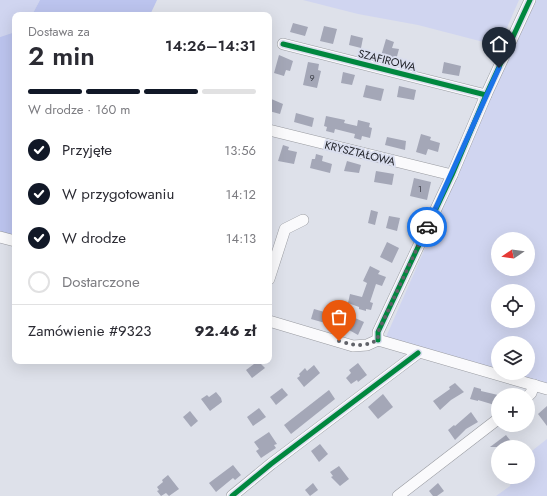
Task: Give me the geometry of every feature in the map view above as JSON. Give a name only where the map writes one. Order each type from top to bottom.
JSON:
[{"type":"street","points":[[378,340],[378,332],[452,175],[486,95],[530,0]]},
{"type":"street","name":"SZAFIROWA","points":[[283,44],[486,95]]},
{"type":"street","name":"KRYSZTAŁOWA","points":[[272,131],[452,175]]},
{"type":"street","points":[[272,270],[285,229],[304,220]]},
{"type":"street","points":[[0,237],[12,240]]},
{"type":"street","points":[[272,322],[353,346],[367,346],[378,340],[418,353],[547,389]]},
{"type":"street","points":[[232,496],[271,464],[418,353]]},
{"type":"street","points":[[398,496],[491,424]]},
{"type":"shaded area","points":[[0,0],[40,0],[34,12],[12,12],[12,33],[0,37]]},
{"type":"shaded area","points":[[40,0],[157,0],[151,12],[34,12]]},
{"type":"shaded area","points":[[303,0],[519,0],[499,46],[418,25],[358,14]]},
{"type":"shaded area","points":[[534,0],[547,0],[547,387],[524,380],[535,380],[535,336],[491,336],[491,370],[386,337]]},
{"type":"shaded area","points":[[12,33],[12,243],[0,240],[0,37]]},
{"type":"shaded area","points":[[547,439],[547,496],[496,496],[511,484],[535,484],[535,448]]},
{"type":"building","points":[[293,23],[308,27],[305,36],[290,32]]},
{"type":"building","points":[[324,26],[337,29],[333,44],[320,41]]},
{"type":"building","points":[[351,35],[363,38],[361,48],[349,45]]},
{"type":"building","points":[[386,39],[394,42],[392,48],[399,49],[396,60],[381,56]]},
{"type":"building","points":[[279,55],[293,61],[290,71],[286,70],[284,76],[274,73]]},
{"type":"building","points":[[308,62],[319,64],[318,70],[321,71],[317,88],[303,85]]},
{"type":"building","points":[[444,62],[461,66],[459,76],[442,73]]},
{"type":"building","points":[[343,72],[355,75],[352,85],[341,83]]},
{"type":"building","points":[[366,85],[384,89],[381,101],[363,97]]},
{"type":"building","points":[[399,86],[416,90],[414,100],[397,97]]},
{"type":"building","points":[[272,99],[283,104],[280,114],[272,112]]},
{"type":"building","points":[[296,113],[314,118],[312,127],[294,122]]},
{"type":"building","points":[[326,116],[345,120],[344,123],[357,126],[358,120],[370,123],[369,127],[372,128],[370,138],[362,136],[361,140],[354,138],[355,134],[335,129],[334,133],[326,131],[327,127],[324,126]]},
{"type":"building","points":[[421,134],[431,137],[430,140],[440,143],[438,152],[428,149],[426,155],[416,152]]},
{"type":"building","points":[[387,137],[406,141],[405,150],[385,145]]},
{"type":"building","points":[[283,145],[289,147],[288,150],[297,152],[294,164],[278,161]]},
{"type":"building","points":[[316,154],[323,156],[322,161],[332,164],[330,173],[310,168],[312,159],[315,159]]},
{"type":"building","points":[[347,161],[361,165],[359,173],[344,171]]},
{"type":"building","points":[[376,171],[394,174],[392,185],[374,182]]},
{"type":"building","points":[[414,178],[431,182],[427,200],[410,196]]},
{"type":"building","points":[[371,210],[378,212],[375,225],[368,223]]},
{"type":"building","points":[[389,216],[400,218],[397,231],[386,228]]},
{"type":"building","points":[[387,242],[399,248],[392,263],[380,257]]},
{"type":"building","points":[[370,266],[380,271],[378,274],[386,277],[382,286],[376,284],[370,302],[373,303],[371,310],[366,309],[366,311],[348,303],[350,294],[362,297],[367,283],[363,281]]},
{"type":"building","points":[[314,309],[328,313],[325,323],[311,319]]},
{"type":"building","points":[[355,318],[364,322],[358,335],[349,330]]},
{"type":"building","points":[[358,363],[367,375],[358,382],[357,380],[351,384],[346,378],[351,373],[349,370]]},
{"type":"building","points":[[254,364],[261,364],[265,368],[252,378],[246,370]]},
{"type":"building","points":[[314,365],[320,373],[304,387],[297,378],[305,368],[307,371]]},
{"type":"building","points":[[455,383],[464,392],[451,400],[440,410],[433,401],[450,389],[449,387]]},
{"type":"building","points":[[474,387],[481,389],[481,391],[491,393],[491,404],[470,399]]},
{"type":"building","points":[[282,388],[288,395],[276,405],[270,397]]},
{"type":"building","points":[[329,390],[335,399],[291,434],[284,425]]},
{"type":"building","points":[[216,392],[221,398],[222,402],[210,411],[201,399],[207,395],[209,397]]},
{"type":"building","points":[[383,394],[393,407],[378,419],[368,407]]},
{"type":"building","points":[[547,406],[547,426],[538,414]]},
{"type":"building","points":[[259,408],[266,417],[253,426],[247,417]]},
{"type":"building","points":[[190,411],[198,421],[191,427],[183,417]]},
{"type":"building","points":[[471,412],[478,422],[466,429],[455,440],[448,430]]},
{"type":"building","points":[[269,432],[277,444],[274,445],[276,448],[261,458],[256,451],[259,449],[254,442]]},
{"type":"building","points":[[506,435],[510,440],[499,440]]},
{"type":"building","points":[[320,444],[328,454],[319,462],[311,451]]},
{"type":"building","points":[[233,465],[241,475],[235,480],[233,478],[216,492],[209,483]]},
{"type":"building","points":[[339,466],[349,479],[340,486],[331,477],[333,476],[330,472]]},
{"type":"building","points":[[168,475],[179,489],[169,496],[166,493],[161,496],[157,491],[159,490],[157,487]]},
{"type":"building","points":[[313,483],[318,490],[310,496],[305,490]]},
{"type":"building","points":[[438,483],[444,491],[437,496],[433,496],[429,491]]},
{"type":"cycle path","points":[[378,340],[378,332],[452,175],[486,95],[530,0]]},
{"type":"cycle path","points":[[283,44],[486,95]]},
{"type":"cycle path","points":[[232,496],[271,464],[418,353]]},
{"type":"way so far","points":[[339,341],[353,346],[367,346],[378,340],[378,332],[427,227]]},
{"type":"route","points":[[427,227],[452,175],[499,68]]}]
